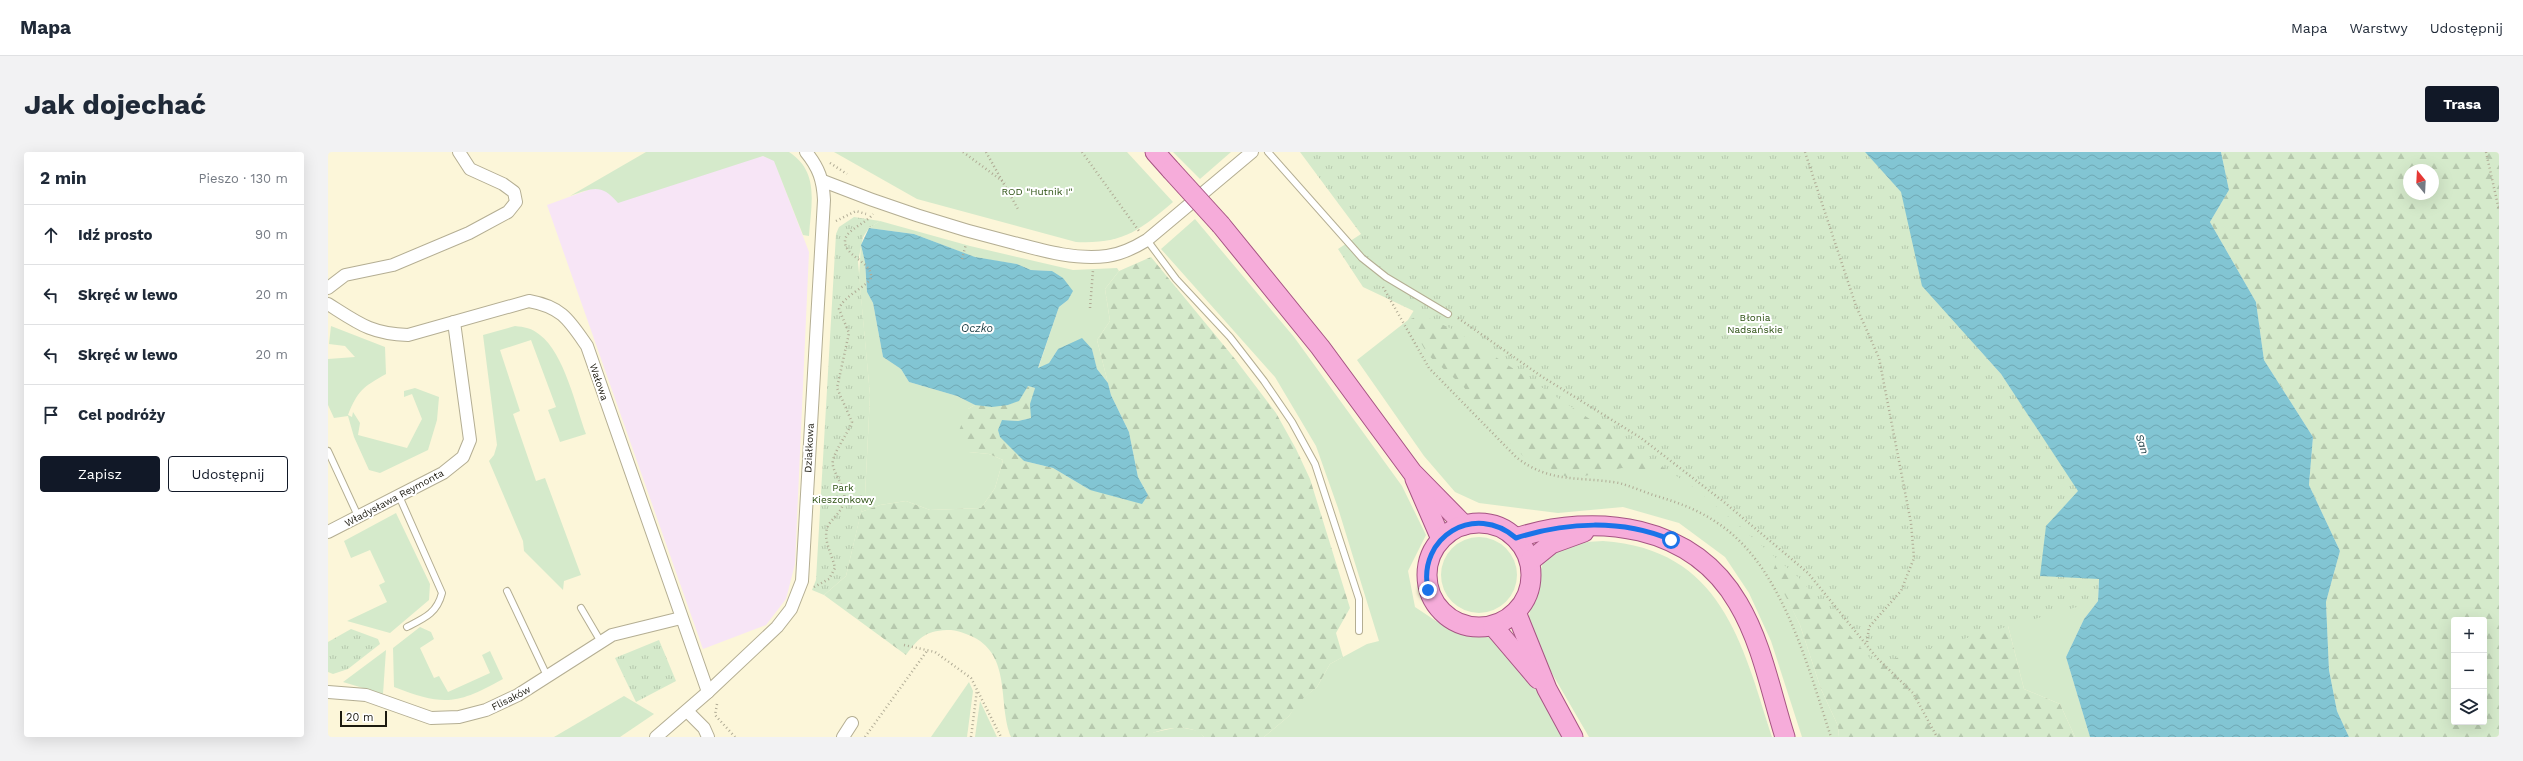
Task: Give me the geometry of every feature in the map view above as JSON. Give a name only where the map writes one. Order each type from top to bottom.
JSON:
[{"type":"main road","points":[[1155,152],[1221,225],[1324,352],[1412,472],[1464,525]]},
{"type":"main road","points":[[1412,472],[1441,539]]},
{"type":"main road","points":[[1476,523],[1495,525],[1516,538],[1524,549],[1530,562],[1530,586],[1524,603],[1506,621],[1493,626],[1480,628],[1459,624],[1448,618],[1434,602],[1427,583],[1427,570],[1433,550],[1441,539],[1464,525],[1476,523]]},
{"type":"main road","points":[[1516,538],[1561,526],[1633,528],[1663,537],[1696,555],[1720,577],[1735,597],[1748,623],[1785,737]]},
{"type":"main road","points":[[1530,562],[1558,541],[1602,526]]},
{"type":"main road","points":[[1516,612],[1547,689],[1573,737]]},
{"type":"main road","points":[[1493,626],[1547,689]]},
{"type":"street","points":[[328,288],[344,275],[393,265],[469,233],[508,212],[516,202],[514,192],[503,184],[470,169],[459,152]]},
{"type":"street","name":"Działkowa","points":[[656,737],[708,692],[784,619],[791,609],[802,581],[824,200],[823,181],[818,167],[806,152]]},
{"type":"street","points":[[823,181],[891,207],[974,233],[1059,254],[1093,256],[1128,251],[1147,240],[1252,152]]},
{"type":"street","name":"Wałowa","points":[[328,304],[369,330],[387,334],[408,335],[530,301],[548,304],[563,315],[587,346],[708,692]]},
{"type":"street","name":"Władysława Reymonta","points":[[328,532],[443,473],[463,458],[470,440],[454,322]]},
{"type":"street","name":"Flisaków","points":[[328,692],[366,695],[431,718],[459,717],[486,710],[518,695],[548,678],[612,635],[681,618]]},
{"type":"street","points":[[687,711],[704,728],[708,737]]},
{"type":"street","points":[[843,737],[852,723]]},
{"type":"lane","points":[[1268,152],[1362,258],[1386,277],[1448,314]]},
{"type":"lane","points":[[1147,240],[1176,279],[1230,336],[1264,380],[1292,422],[1312,458],[1332,513],[1359,599],[1359,631]]},
{"type":"lane","points":[[328,451],[358,516]]},
{"type":"lane","points":[[399,496],[442,593],[439,605],[427,616],[407,627]]},
{"type":"lane","points":[[507,591],[548,678]]},
{"type":"lane","points":[[581,608],[601,642]]},
{"type":"path","points":[[963,152],[1005,184]]},
{"type":"path","points":[[986,152],[1019,210]]},
{"type":"path","points":[[1082,152],[1120,208],[1147,240]]},
{"type":"path","points":[[1805,152],[1856,306],[1879,358],[1911,523],[1914,558],[1901,590],[1869,627],[1867,642]]},
{"type":"path","points":[[2486,152],[2499,210]]},
{"type":"path","points":[[829,162],[848,175]]},
{"type":"path","points":[[808,590],[829,579],[835,568],[826,541],[829,525],[839,514],[844,500],[842,485],[832,466],[834,454],[848,435],[852,422],[837,388],[849,333],[839,309],[841,304],[853,292],[869,282],[871,278],[870,272],[848,250],[845,242],[847,236],[872,216]]},
{"type":"path","points":[[962,259],[967,240]]},
{"type":"path","points":[[1090,308],[1093,288],[1093,256]]},
{"type":"path","points":[[1386,277],[1383,288],[1429,368],[1516,457],[1530,468],[1563,479],[1619,484],[1687,505],[1720,524],[1746,548],[1764,573],[1799,643],[1831,737]]},
{"type":"path","points":[[1448,314],[1466,322],[1541,376],[1641,438],[1724,502],[1808,573],[1867,642],[1877,658],[1912,694],[1937,737]]},
{"type":"path","points":[[904,645],[935,652],[971,678],[1001,737]]},
{"type":"path","points":[[865,737],[927,650]]},
{"type":"path","points":[[971,737],[977,689]]},
{"type":"path","points":[[715,715],[735,737]]},
{"type":"shaded area","points":[[763,156],[774,160],[809,252],[795,564],[786,599],[766,625],[703,649],[547,205],[591,189],[602,188],[611,194]]},
{"type":"green space","points":[[646,152],[789,152],[799,160],[809,179],[812,201],[809,236],[803,235],[774,161],[763,156],[618,203],[607,192],[596,189],[591,189],[570,196]]},
{"type":"green space","name":"ROD \"Hutnik I\"","points":[[834,152],[1127,152],[1173,202],[1150,221],[1129,234],[1106,241],[1076,242],[917,199]]},
{"type":"green space","points":[[1173,152],[1231,152],[1200,179]]},
{"type":"green space","name":"Błonia Nadsańskie","points":[[1300,152],[1865,152],[1901,192],[1922,286],[2001,374],[2079,491],[2046,526],[2099,578],[2098,601],[1875,664],[1799,578],[1696,489],[1456,331],[1363,287],[1338,249],[1361,234]]},
{"type":"green space","name":"Błonia Nadsańskie","points":[[1707,152],[1865,152],[1901,192],[2098,601],[2084,619],[2066,657],[2090,737],[2075,737],[2060,704],[2024,689],[2000,594],[1787,533],[1774,571],[1800,625],[1821,689],[1838,726],[1839,737],[1802,737],[1771,641],[1749,593],[1725,557],[1679,523],[1623,507],[1558,513],[1479,503],[1455,492],[1424,456],[1357,360],[1408,320],[1475,210]]},
{"type":"green space","points":[[2221,152],[2499,152],[2499,737],[2349,737],[2337,711],[2329,670],[2326,602],[2340,551],[2309,485],[2313,437],[2264,360],[2256,302],[2210,222],[2229,190]]},
{"type":"green space","name":"Park Kieszonkowy","points":[[854,217],[880,221],[869,228],[863,237],[858,262],[870,395],[865,496],[846,576],[824,595],[812,590],[816,580],[836,234],[839,227]]},
{"type":"green space","points":[[1195,219],[1294,337],[1402,486],[1426,535],[1408,571],[1415,607],[1436,621],[1448,618],[1466,626],[1486,627],[1510,643],[1569,737],[1264,737],[1289,716],[1298,702],[1317,687],[1330,664],[1367,644],[1379,641],[1338,508],[1316,446],[1275,377],[1161,249]]},
{"type":"green space","points":[[880,221],[970,246],[1073,270],[1117,268],[1119,271],[1105,289],[1110,321],[1097,340],[1108,383],[1097,369],[1092,349],[1058,349],[1049,363],[1038,369],[1059,307],[1068,300],[1052,271],[1031,270],[1017,264],[977,258],[914,234],[869,228]]},
{"type":"green space","points":[[861,245],[865,262],[867,292],[873,303],[883,357],[901,369],[909,382],[957,396],[975,405],[968,409],[969,452],[989,454],[1003,460],[995,488],[981,508],[930,510],[906,501],[880,505],[861,512],[865,496],[870,395],[859,276]]},
{"type":"green space","points":[[1151,257],[1235,359],[1276,413],[1296,449],[1310,479],[1350,608],[1336,633],[1343,657],[1330,664],[1317,687],[1299,702],[1289,716],[1264,737],[1204,737],[1191,729],[1175,728],[1159,731],[1145,737],[1011,737],[1007,724],[1002,684],[995,659],[988,648],[977,639],[965,633],[951,630],[936,631],[925,635],[920,639],[906,655],[824,595],[846,576],[861,512],[880,505],[906,501],[930,510],[981,508],[995,488],[1003,460],[989,454],[969,452],[958,433],[968,409],[975,405],[1008,405],[1019,400],[1028,386],[1035,388],[1031,404],[1031,418],[1018,421],[1002,420],[1024,461],[1053,468],[1090,490],[1148,495],[1138,477],[1129,432],[1111,395],[1097,340],[1110,321],[1105,289],[1119,271]]},
{"type":"green space","points":[[1429,312],[1640,446],[1671,473],[1647,473],[1622,468],[1570,479],[1550,468],[1526,459],[1490,422],[1463,386],[1428,355],[1408,320]]},
{"type":"green space","points":[[331,326],[385,347],[386,374],[372,382],[358,394],[348,415],[352,417],[353,412],[360,423],[358,435],[407,448],[422,419],[412,394],[404,397],[404,391],[415,388],[439,397],[437,420],[428,450],[380,473],[369,470],[354,437],[348,416],[334,418],[328,405],[328,359],[355,357],[345,346],[329,344]]},
{"type":"green space","points":[[515,326],[528,328],[540,335],[556,354],[568,381],[586,434],[560,442],[548,410],[556,407],[531,340],[500,350],[520,411],[513,414],[536,481],[545,478],[581,575],[564,581],[563,590],[524,551],[523,541],[489,461],[494,455],[497,445],[483,335]]},
{"type":"green space","points":[[396,513],[430,584],[429,600],[390,633],[347,621],[387,602],[379,585],[385,582],[370,550],[351,558],[344,541]]},
{"type":"green space","points":[[1787,533],[2000,594],[2024,689],[2060,704],[2075,737],[1839,737],[1838,726],[1821,689],[1800,625],[1773,571]]},
{"type":"green space","points":[[1479,537],[1493,540],[1506,548],[1514,561],[1517,575],[1514,589],[1506,602],[1493,610],[1479,613],[1465,610],[1452,602],[1444,589],[1441,575],[1444,561],[1452,548],[1465,540]]},
{"type":"green space","points":[[1603,541],[1643,548],[1675,562],[1700,581],[1720,606],[1736,635],[1750,667],[1772,737],[1589,737],[1528,632],[1528,621],[1537,590],[1541,569],[1546,559],[1552,553],[1568,546],[1586,542]]},
{"type":"green space","points":[[420,627],[431,632],[434,639],[420,648],[434,678],[439,676],[448,692],[490,673],[482,655],[490,651],[503,679],[473,694],[450,700],[438,700],[394,687],[393,648]]},
{"type":"green space","points":[[351,629],[378,639],[380,644],[348,669],[333,674],[328,672],[328,642]]},
{"type":"green space","points":[[659,640],[676,681],[636,702],[615,658]]},
{"type":"green space","points":[[386,650],[383,694],[343,682]]},
{"type":"green space","points":[[969,682],[973,691],[967,737],[931,737]]},
{"type":"green space","points":[[624,696],[654,714],[620,737],[554,737]]},
{"type":"green space","points":[[980,701],[997,737],[975,737]]},
{"type":"green space","points":[[1179,727],[1199,731],[1204,737],[1145,737],[1151,733]]},
{"type":"water","name":"San","points":[[1865,152],[2221,152],[2229,190],[2210,222],[2256,302],[2264,360],[2313,437],[2309,485],[2340,551],[2326,602],[2329,670],[2337,711],[2349,737],[2090,737],[2066,657],[2084,619],[2098,601],[2099,579],[2040,576],[2046,526],[2078,491],[2001,374],[1922,286],[1901,192]]},
{"type":"water","name":"Oczko","points":[[869,228],[914,234],[975,257],[1017,264],[1031,270],[1052,271],[1063,278],[1073,291],[1068,300],[1059,307],[1038,368],[1049,363],[1058,349],[1082,338],[1092,349],[1097,369],[1108,383],[1111,395],[1129,432],[1138,477],[1148,495],[1142,504],[1090,490],[1053,468],[1024,461],[1000,437],[998,430],[1002,420],[1018,421],[1031,418],[1030,404],[1035,388],[1028,386],[1019,401],[1008,405],[992,407],[975,405],[957,396],[909,382],[901,369],[883,357],[873,303],[867,292],[865,262],[861,245]]},
{"type":"route","points":[[1428,590],[1426,576],[1428,563],[1433,550],[1446,534],[1464,525],[1482,523],[1495,525],[1506,530],[1516,538],[1552,528],[1583,525],[1618,526],[1641,530],[1671,540]]}]
